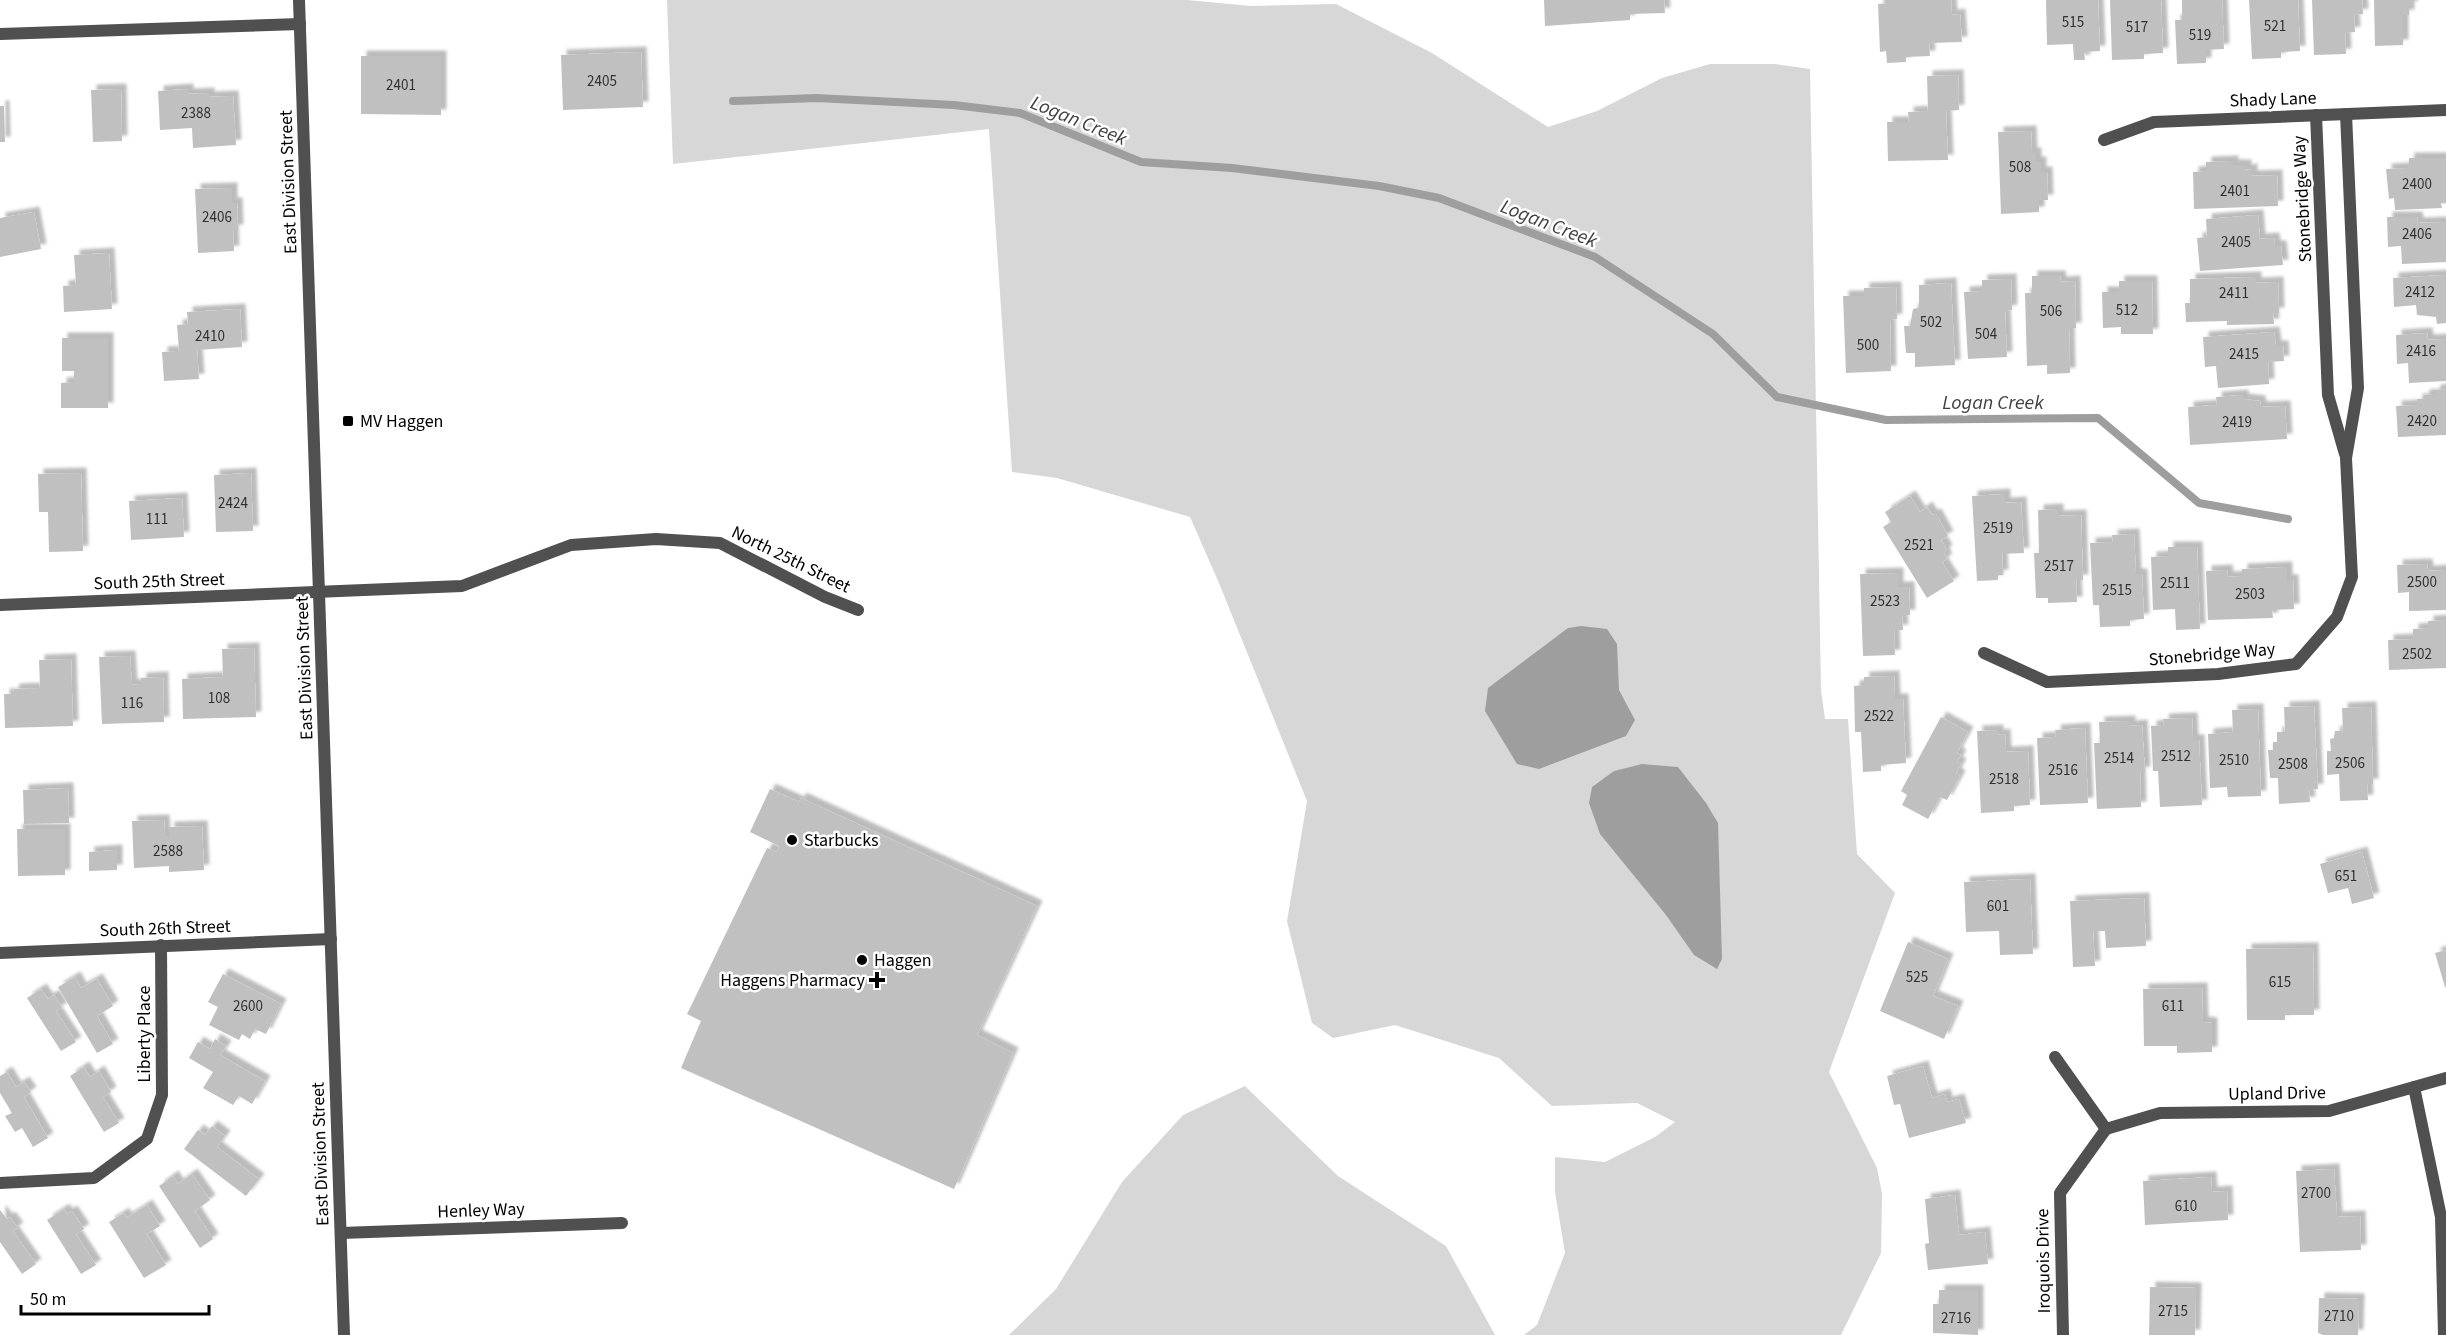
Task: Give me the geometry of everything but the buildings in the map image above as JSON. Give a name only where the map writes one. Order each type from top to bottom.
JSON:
[{"type":"street","name":"East Division Street","points":[[299,0],[344,1335]]},
{"type":"street","points":[[0,34],[300,24]]},
{"type":"street","name":"Shady Lane","points":[[2104,140],[2154,122],[2446,110]]},
{"type":"street","name":"Stonebridge Way","points":[[1984,653],[2047,682],[2218,674],[2296,664],[2337,617],[2352,577],[2346,458],[2358,388],[2346,114]]},
{"type":"street","name":"Stonebridge Way","points":[[2316,116],[2328,395],[2346,458]]},
{"type":"street","name":"North 25th Street","points":[[319,593],[462,586],[571,545],[656,539],[720,543],[825,597],[858,610]]},
{"type":"street","name":"South 25th Street","points":[[0,605],[319,593]]},
{"type":"street","name":"South 26th Street","points":[[0,953],[331,939]]},
{"type":"street","name":"Liberty Place","points":[[0,1183],[94,1178],[147,1139],[162,1095],[161,945]]},
{"type":"street","points":[[2055,1057],[2106,1129]]},
{"type":"street","name":"Upland Drive","points":[[2106,1129],[2160,1113],[2329,1112],[2446,1078]]},
{"type":"street","points":[[2414,1087],[2441,1217],[2444,1335]]},
{"type":"street","name":"Iroquois Drive","points":[[2063,1335],[2060,1193],[2106,1129]]},
{"type":"street","name":"Henley Way","points":[[341,1233],[622,1223]]},
{"type":"shaded area","points":[[667,0],[1187,0],[1251,6],[1336,4],[1432,53],[1548,127],[1597,111],[1662,78],[1710,64],[1775,64],[1810,69],[1821,691],[1825,719],[1848,719],[1857,854],[1895,893],[1829,1072],[1877,1168],[1882,1194],[1881,1253],[1841,1335],[1524,1335],[1537,1325],[1565,1253],[1555,1192],[1555,1157],[1605,1162],[1655,1137],[1675,1122],[1637,1103],[1552,1106],[1499,1058],[1395,1025],[1333,1038],[1312,1023],[1287,921],[1307,801],[1190,517],[1057,478],[1012,472],[989,129],[673,164]]},
{"type":"shaded area","points":[[1581,626],[1607,629],[1617,644],[1619,690],[1635,720],[1626,736],[1539,769],[1517,764],[1485,711],[1488,688],[1568,628]]},
{"type":"shaded area","points":[[1642,764],[1678,767],[1706,803],[1718,823],[1722,959],[1717,969],[1694,955],[1666,915],[1600,834],[1589,803],[1592,787],[1614,771]]},
{"type":"shaded area","points":[[1245,1086],[1338,1176],[1446,1246],[1495,1335],[1009,1335],[1056,1289],[1122,1182],[1183,1115]]},
{"type":"waterway","name":"Logan Creek","points":[[733,101],[817,98],[954,105],[1020,113],[1141,162],[1232,168],[1379,186],[1439,198],[1595,257],[1713,334],[1777,397],[1886,420],[2098,418],[2199,503],[2288,519]]},
{"type":"place","name":"MV Haggen","points":[[348,421]]},
{"type":"place","name":"Starbucks","points":[[792,840]]},
{"type":"place","name":"Haggen","points":[[862,960]]},
{"type":"place","name":"Haggens Pharmacy","points":[[877,980]]}]
